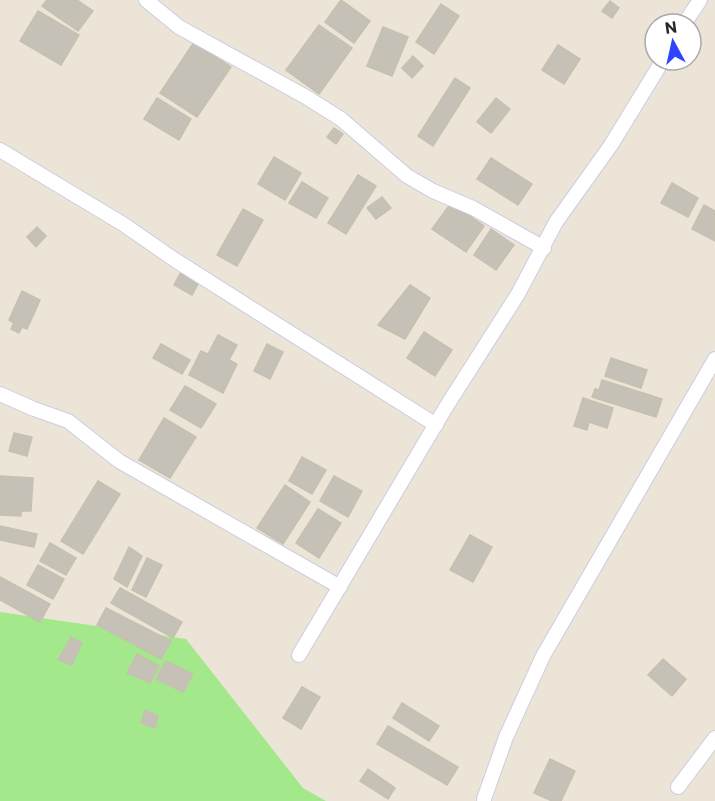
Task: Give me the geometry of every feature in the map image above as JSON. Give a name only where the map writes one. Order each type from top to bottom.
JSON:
[{"type":"street","points":[[146,0],[179,27],[306,97],[341,119],[407,176],[433,191],[473,208],[544,248]]},
{"type":"street","points":[[299,655],[482,349],[518,294],[556,222],[611,145],[656,72]]},
{"type":"street","points":[[0,150],[123,224],[175,261],[436,425]]},
{"type":"street","points":[[484,799],[506,737],[543,656],[715,359]]},
{"type":"street","points":[[0,394],[68,421],[118,461],[340,587]]},
{"type":"street","points":[[678,787],[715,738]]},
{"type":"green space","points":[[0,612],[186,639],[303,788],[326,801],[0,801]]},
{"type":"building","points":[[47,0],[77,0],[93,11],[78,31],[42,6]]},
{"type":"building","points":[[341,0],[370,21],[354,43],[325,22]]},
{"type":"building","points":[[610,1],[619,8],[612,18],[602,11]]},
{"type":"building","points":[[441,4],[459,16],[434,54],[416,42]]},
{"type":"building","points":[[38,11],[79,35],[61,65],[20,41]]},
{"type":"building","points":[[319,25],[352,48],[319,94],[286,70]]},
{"type":"building","points":[[383,27],[408,37],[392,76],[367,66]]},
{"type":"building","points":[[194,42],[231,67],[197,117],[160,93]]},
{"type":"building","points":[[558,45],[580,59],[564,84],[542,70]]},
{"type":"building","points":[[413,56],[423,66],[412,78],[402,68]]},
{"type":"building","points":[[455,78],[470,88],[433,146],[418,136]]},
{"type":"building","points":[[157,98],[191,119],[179,140],[144,119]]},
{"type":"building","points":[[496,98],[510,109],[491,133],[477,122]]},
{"type":"building","points":[[334,128],[343,134],[336,144],[327,137]]},
{"type":"building","points":[[274,157],[301,173],[285,200],[258,184]]},
{"type":"building","points":[[491,158],[532,184],[518,205],[477,179]]},
{"type":"building","points":[[358,175],[376,186],[346,234],[328,223]]},
{"type":"building","points":[[302,182],[328,198],[316,218],[289,203]]},
{"type":"building","points":[[672,183],[698,198],[688,217],[661,203]]},
{"type":"building","points":[[382,197],[391,208],[376,219],[367,208]]},
{"type":"building","points":[[451,203],[484,226],[466,252],[432,229]]},
{"type":"building","points":[[704,205],[715,211],[715,241],[692,229]]},
{"type":"building","points":[[243,209],[263,220],[237,266],[217,255]]},
{"type":"building","points":[[37,227],[46,236],[36,247],[27,237]]},
{"type":"building","points":[[491,229],[514,245],[496,270],[474,255]]},
{"type":"building","points":[[181,272],[199,282],[192,295],[174,285]]},
{"type":"building","points":[[410,285],[430,298],[405,339],[378,325]]},
{"type":"building","points":[[22,291],[40,300],[27,329],[22,327],[19,333],[11,329],[14,323],[9,320]]},
{"type":"building","points":[[424,332],[452,350],[435,376],[407,358]]},
{"type":"building","points":[[218,335],[237,345],[229,360],[237,364],[223,393],[189,375],[201,351],[208,354]]},
{"type":"building","points":[[161,344],[190,360],[182,374],[153,358]]},
{"type":"building","points":[[267,344],[283,352],[270,379],[254,371]]},
{"type":"building","points":[[611,358],[647,370],[641,388],[605,376]]},
{"type":"building","points":[[602,380],[662,399],[656,417],[592,397],[595,389],[599,390]]},
{"type":"building","points":[[185,386],[216,404],[201,428],[170,410]]},
{"type":"building","points":[[583,398],[613,408],[607,428],[589,422],[587,430],[574,426]]},
{"type":"building","points":[[164,418],[196,437],[170,478],[139,460]]},
{"type":"building","points":[[14,433],[32,437],[27,456],[9,451]]},
{"type":"building","points":[[302,457],[326,470],[312,494],[289,481]]},
{"type":"building","points":[[0,476],[33,478],[31,511],[21,511],[21,516],[0,515]]},
{"type":"building","points":[[334,476],[362,491],[348,517],[320,501]]},
{"type":"building","points":[[98,481],[120,494],[83,554],[61,541]]},
{"type":"building","points":[[285,485],[310,502],[283,544],[257,528]]},
{"type":"building","points":[[318,509],[341,523],[319,558],[296,543]]},
{"type":"building","points":[[0,526],[37,534],[34,547],[0,540]]},
{"type":"building","points":[[470,535],[492,547],[473,582],[450,570]]},
{"type":"building","points":[[50,543],[76,558],[66,575],[40,561]]},
{"type":"building","points":[[129,547],[142,556],[127,587],[114,579]]},
{"type":"building","points":[[147,558],[162,565],[146,597],[132,590]]},
{"type":"building","points":[[38,565],[64,579],[53,599],[27,585]]},
{"type":"building","points":[[0,577],[50,604],[40,622],[0,600]]},
{"type":"building","points":[[120,588],[182,622],[173,638],[111,603]]},
{"type":"building","points":[[106,608],[171,641],[161,659],[97,625]]},
{"type":"building","points":[[71,637],[82,643],[72,665],[58,660]]},
{"type":"building","points":[[137,654],[159,666],[150,683],[127,673]]},
{"type":"building","points":[[663,659],[686,679],[672,696],[648,675]]},
{"type":"building","points":[[166,661],[193,674],[183,692],[156,679]]},
{"type":"building","points":[[302,687],[320,697],[301,729],[283,718]]},
{"type":"building","points":[[402,703],[439,726],[429,741],[393,718]]},
{"type":"building","points":[[145,710],[158,716],[155,728],[141,723]]},
{"type":"building","points":[[388,726],[458,767],[447,785],[377,744]]},
{"type":"building","points":[[550,759],[575,771],[561,801],[552,801],[534,793]]},
{"type":"building","points":[[368,769],[395,788],[388,799],[360,781]]}]
